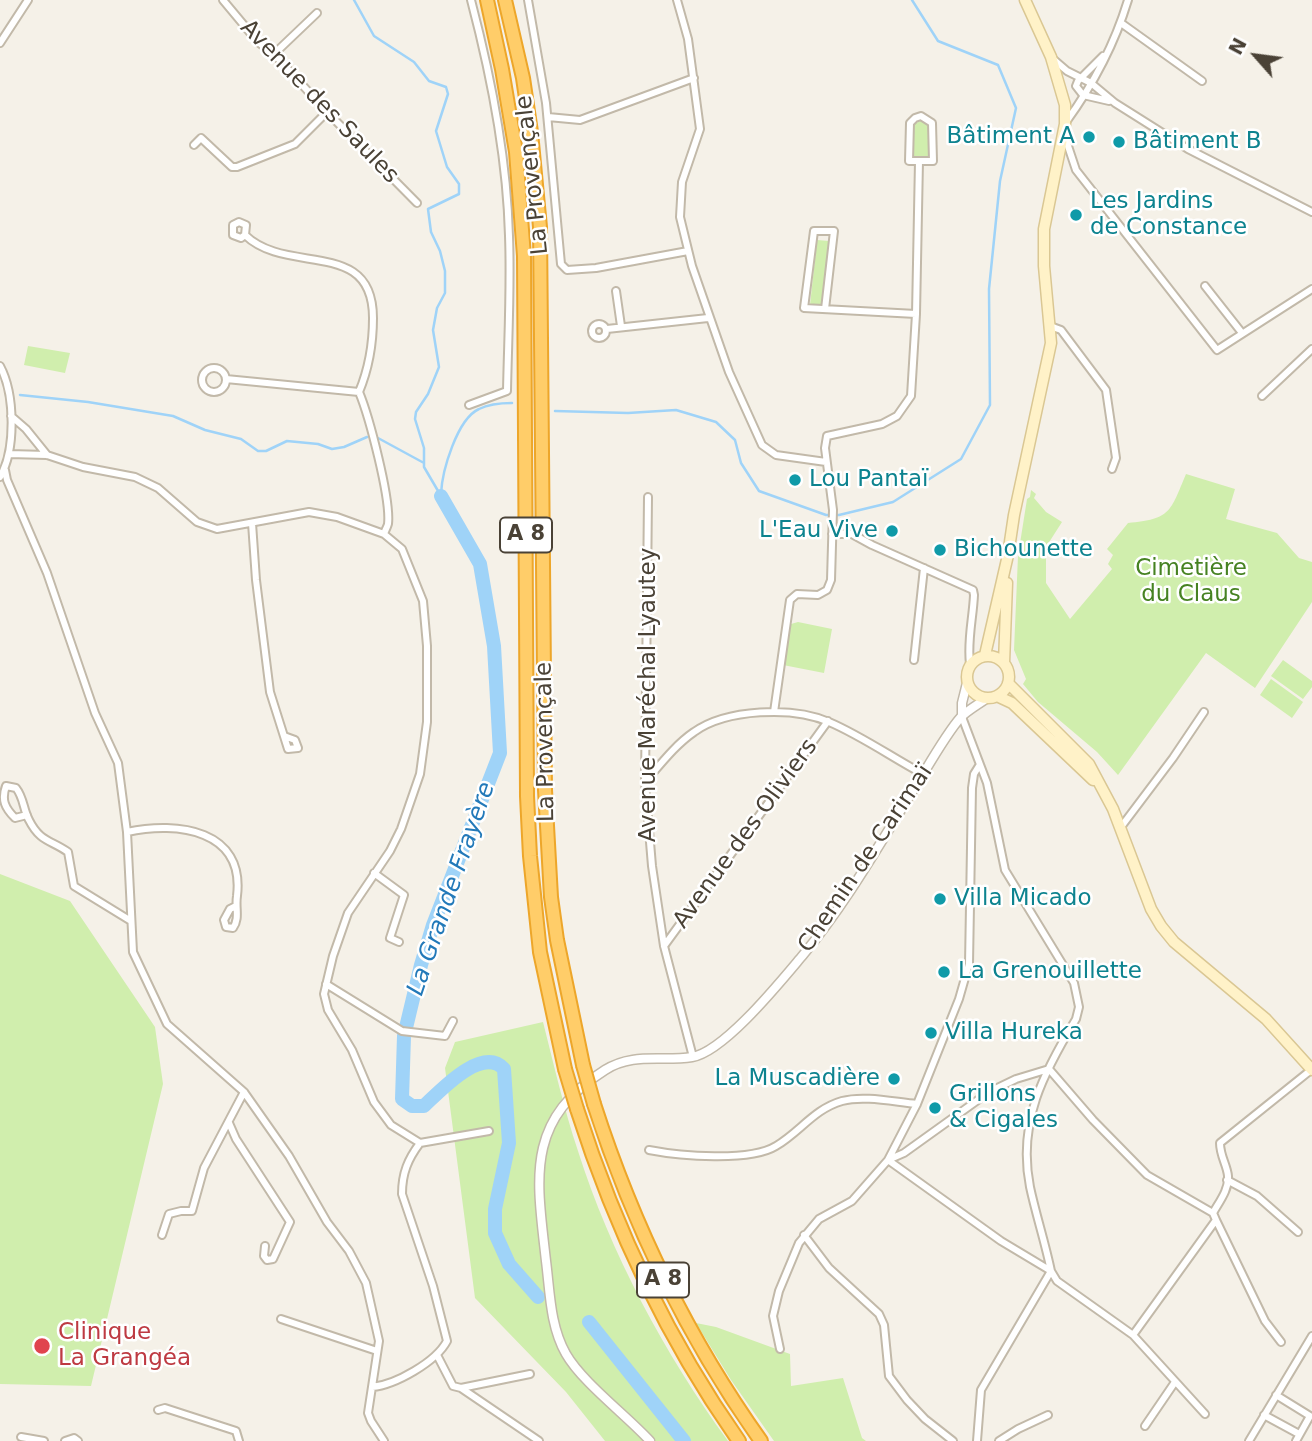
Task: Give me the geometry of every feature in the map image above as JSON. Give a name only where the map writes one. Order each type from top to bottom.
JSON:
[{"type":"highway","name":"La Provençale","points":[[487,0],[516,152],[524,256],[527,783],[530,856],[540,952],[565,1069],[610,1203],[654,1301],[701,1384],[739,1441]]},
{"type":"highway","name":"La Provençale","points":[[505,0],[523,78],[540,227],[545,790],[548,856],[559,951],[583,1065],[619,1177],[665,1283],[715,1372],[761,1441]]},
{"type":"main road","points":[[985,655],[1051,343],[1044,266],[1044,229],[1064,128],[1065,105],[1051,57],[1025,0]]},
{"type":"main road","points":[[1004,663],[1008,555]]},
{"type":"main road","points":[[1106,792],[1012,703],[975,694],[967,683],[966,673],[970,664],[985,655],[1004,663],[1008,669],[1008,683],[1089,764],[1106,792],[1151,909],[1161,926],[1174,942],[1266,1018],[1312,1071]]},
{"type":"main road","points":[[992,697],[1008,683]]},
{"type":"street","points":[[0,43],[28,0]]},
{"type":"street","name":"Avenue des Saules","points":[[223,0],[258,42],[274,54],[417,203]]},
{"type":"street","points":[[469,405],[508,391],[509,263],[508,219],[499,137],[492,89],[471,0]]},
{"type":"street","points":[[528,0],[548,117],[561,264],[567,270],[596,268],[688,251]]},
{"type":"street","points":[[677,0],[688,38],[699,129],[682,182],[680,217],[708,318],[762,444],[776,455],[826,462]]},
{"type":"street","points":[[1128,0],[1107,53],[1064,128],[1076,170],[1217,350],[1312,289]]},
{"type":"street","points":[[274,54],[317,13]]},
{"type":"street","points":[[1121,23],[1202,81]]},
{"type":"street","points":[[1107,53],[1076,86],[1083,95],[1115,103]]},
{"type":"street","points":[[1051,57],[1067,71],[1082,77],[1115,103],[1188,149],[1312,212]]},
{"type":"street","points":[[548,117],[580,120],[694,78]]},
{"type":"street","points":[[1065,105],[1073,104],[1083,95]]},
{"type":"street","points":[[194,145],[201,138],[232,167],[237,167],[295,144],[327,112]]},
{"type":"street","points":[[921,116],[932,123],[933,161],[919,161],[909,161],[910,123],[921,116]]},
{"type":"street","points":[[774,712],[790,600],[797,594],[818,595],[827,590],[831,580],[832,510],[826,462],[827,436],[882,424],[897,416],[911,396],[916,314],[919,161]]},
{"type":"street","points":[[825,309],[834,231],[814,231],[804,308],[916,314]]},
{"type":"street","points":[[245,235],[256,246],[280,255],[309,258],[354,271],[367,284],[373,302],[372,349],[359,392],[367,411],[384,493],[388,524],[384,534]]},
{"type":"street","points":[[1205,286],[1242,333]]},
{"type":"street","points":[[617,292],[621,326]]},
{"type":"street","points":[[607,329],[708,318]]},
{"type":"street","points":[[1050,326],[1061,330],[1105,390],[1116,458],[1112,469]]},
{"type":"street","points":[[1262,396],[1312,349]]},
{"type":"street","points":[[0,366],[8,386],[12,416],[9,454],[5,470],[0,477]]},
{"type":"street","points":[[214,367],[225,374],[226,379],[221,390],[214,392],[206,390],[202,384],[204,372],[214,367]]},
{"type":"street","points":[[226,379],[359,392]]},
{"type":"street","points":[[12,416],[47,454]]},
{"type":"street","points":[[9,454],[47,454],[83,467],[135,477],[158,488],[197,522],[216,529],[309,512],[337,517],[384,534],[402,549],[423,601],[427,646],[427,722],[420,774],[396,840],[348,912],[324,994],[328,1010],[352,1050],[374,1102],[391,1125],[420,1143],[489,1131]]},
{"type":"street","points":[[5,470],[47,573],[95,713],[118,763],[127,832],[133,952],[167,1024],[244,1093],[289,1156],[366,1283],[379,1341],[368,1413],[384,1441]]},
{"type":"street","name":"Avenue Maréchal Lyautey","points":[[648,496],[645,782],[652,866],[664,946],[693,1057]]},
{"type":"street","points":[[252,523],[270,692],[284,736]]},
{"type":"street","points":[[832,534],[852,534],[973,590],[972,630],[968,641],[970,664]]},
{"type":"street","points":[[914,660],[923,568]]},
{"type":"street","points":[[967,683],[962,716],[987,783],[1005,870],[1074,983],[1079,1007],[1076,1019],[1053,1058],[1029,1118],[1026,1161],[1051,1271],[1057,1281],[1133,1335],[1205,1414]]},
{"type":"street","name":"Chemin de Carimaï","points":[[650,1441],[570,1361],[559,1339],[552,1309],[538,1179],[547,1133],[559,1110],[580,1089],[604,1071],[631,1059],[693,1057],[704,1054],[723,1041],[804,954],[873,854],[962,716],[992,697]]},
{"type":"street","points":[[645,782],[694,731],[722,718],[774,712],[828,721],[923,775]]},
{"type":"street","points":[[1121,827],[1204,712]]},
{"type":"street","name":"Avenue des Oliviers","points":[[664,946],[828,721]]},
{"type":"street","points":[[780,1349],[773,1316],[779,1291],[799,1243],[819,1219],[852,1201],[888,1160],[917,1104],[959,999],[969,964],[972,788],[974,774],[979,766]]},
{"type":"street","points":[[27,815],[15,818],[6,809],[2,797],[6,786],[16,788],[22,796],[27,815],[38,834],[50,845],[61,847],[68,852],[74,886],[131,921]]},
{"type":"street","points":[[127,832],[172,827],[198,832],[223,847],[237,867],[239,881],[236,906]]},
{"type":"street","points":[[374,873],[404,895],[390,938],[399,942]]},
{"type":"street","points":[[326,984],[406,1032],[445,1036],[453,1021]]},
{"type":"street","points":[[888,1160],[904,1153],[989,1092],[1016,1079],[1049,1069]]},
{"type":"street","points":[[1049,1069],[1093,1120],[1147,1175],[1215,1216],[1265,1321],[1280,1342]]},
{"type":"street","points":[[1133,1335],[1215,1216],[1227,1188],[1220,1143],[1312,1071]]},
{"type":"street","points":[[162,1235],[169,1214],[192,1211],[204,1168],[244,1093]]},
{"type":"street","points":[[649,1150],[676,1156],[717,1155],[737,1158],[775,1147],[820,1110],[844,1101],[917,1104]]},
{"type":"street","points":[[229,1123],[236,1139],[290,1222],[273,1259],[267,1260],[264,1256],[265,1246]]},
{"type":"street","points":[[372,1387],[383,1386],[438,1355],[447,1341],[402,1194],[402,1179],[409,1157],[420,1143]]},
{"type":"street","points":[[888,1160],[1001,1241],[1051,1271]]},
{"type":"street","points":[[1227,1180],[1257,1196],[1298,1232]]},
{"type":"street","points":[[804,1236],[836,1275],[879,1314],[884,1325],[889,1376],[925,1419],[953,1441]]},
{"type":"street","points":[[977,1441],[981,1390],[1051,1271]]},
{"type":"street","points":[[281,1319],[377,1352]]},
{"type":"street","points":[[1249,1441],[1276,1395],[1309,1349],[1312,1336]]},
{"type":"street","points":[[438,1355],[453,1386],[461,1388],[539,1441]]},
{"type":"street","points":[[461,1388],[530,1374]]},
{"type":"street","points":[[1145,1426],[1175,1382]]},
{"type":"street","points":[[1264,1415],[1297,1438],[1311,1416],[1276,1395]]},
{"type":"street","points":[[158,1410],[164,1408],[236,1431],[239,1441]]},
{"type":"street","points":[[999,1441],[1048,1415]]},
{"type":"street","points":[[21,1437],[44,1441]]},
{"type":"street","points":[[65,1441],[74,1438],[78,1441]]},
{"type":"green space","points":[[923,120],[930,128],[929,158],[912,157],[914,124]]},
{"type":"green space","points":[[817,240],[829,241],[822,306],[810,305]]},
{"type":"green space","points":[[28,346],[70,353],[65,373],[24,365]]},
{"type":"green space","name":"Cimetière du Claus","points":[[1186,474],[1235,489],[1226,519],[1277,533],[1299,558],[1312,562],[1312,602],[1255,688],[1206,653],[1118,775],[1097,752],[1038,702],[1023,684],[1026,679],[1014,650],[1018,556],[1027,499],[1031,490],[1046,512],[1062,522],[1046,547],[1046,583],[1070,619],[1112,569],[1108,564],[1113,555],[1107,549],[1128,523],[1153,519],[1167,511]]},
{"type":"green space","points":[[798,622],[832,629],[824,673],[783,665],[791,624]]},
{"type":"green space","points":[[1283,660],[1312,681],[1312,687],[1303,699],[1271,676]]},
{"type":"green space","points":[[1271,679],[1303,702],[1292,718],[1260,695]]},
{"type":"green space","points":[[0,874],[70,901],[155,1027],[163,1084],[91,1386],[0,1384]]},
{"type":"green space","points":[[543,1022],[573,1135],[606,1227],[661,1338],[728,1441],[605,1441],[566,1392],[475,1298],[445,1068],[455,1042]]},
{"type":"green space","points":[[696,1323],[716,1327],[790,1354],[791,1386],[843,1378],[862,1438],[866,1441],[774,1441],[731,1380]]},
{"type":"waterway","points":[[354,0],[374,36],[414,62],[429,81],[446,87],[448,94],[436,131],[447,167],[459,184],[459,194],[428,209],[431,232],[445,271],[445,293],[437,308],[433,330],[439,367],[415,419],[424,448],[424,467],[441,496]]},
{"type":"waterway","points":[[555,411],[628,413],[676,410],[716,422],[735,440],[741,463],[759,491],[826,515],[839,515],[893,502],[961,459],[990,405],[989,289],[1000,181],[1016,108],[998,65],[938,41],[912,0]]},
{"type":"waterway","points":[[20,395],[88,402],[173,416],[205,430],[241,439],[258,451],[266,451],[287,441],[318,444],[332,449],[367,437]]},
{"type":"waterway","points":[[441,494],[452,447],[464,423],[483,407],[512,403]]},
{"type":"waterway","points":[[378,438],[424,463]]},
{"type":"waterway","name":"La Grande Frayère","points":[[441,496],[480,564],[494,646],[500,753],[433,925],[421,965],[404,1036],[402,1099],[412,1106],[424,1106],[451,1081],[473,1066],[495,1063],[504,1069],[509,1143],[495,1209],[495,1233],[509,1264],[538,1297]]},
{"type":"waterway","name":"La Grande Frayère","points":[[589,1322],[684,1441]]},
{"type":"place","name":"Bâtiment A","points":[[1089,137]]},
{"type":"place","name":"Bâtiment B","points":[[1119,142]]},
{"type":"place","name":"Les Jardins de Constance","points":[[1076,215]]},
{"type":"place","name":"Lou Pantaï","points":[[795,480]]},
{"type":"place","name":"L'Eau Vive","points":[[892,531]]},
{"type":"place","name":"Bichounette","points":[[940,550]]},
{"type":"place","name":"Villa Micado","points":[[940,899]]},
{"type":"place","name":"La Grenouillette","points":[[944,972]]},
{"type":"place","name":"Villa Hureka","points":[[931,1033]]},
{"type":"place","name":"La Muscadière","points":[[894,1079]]},
{"type":"place","name":"Grillons & Cigales","points":[[935,1108]]},
{"type":"place","name":"Clinique La Grangéa","points":[[42,1346]]}]
